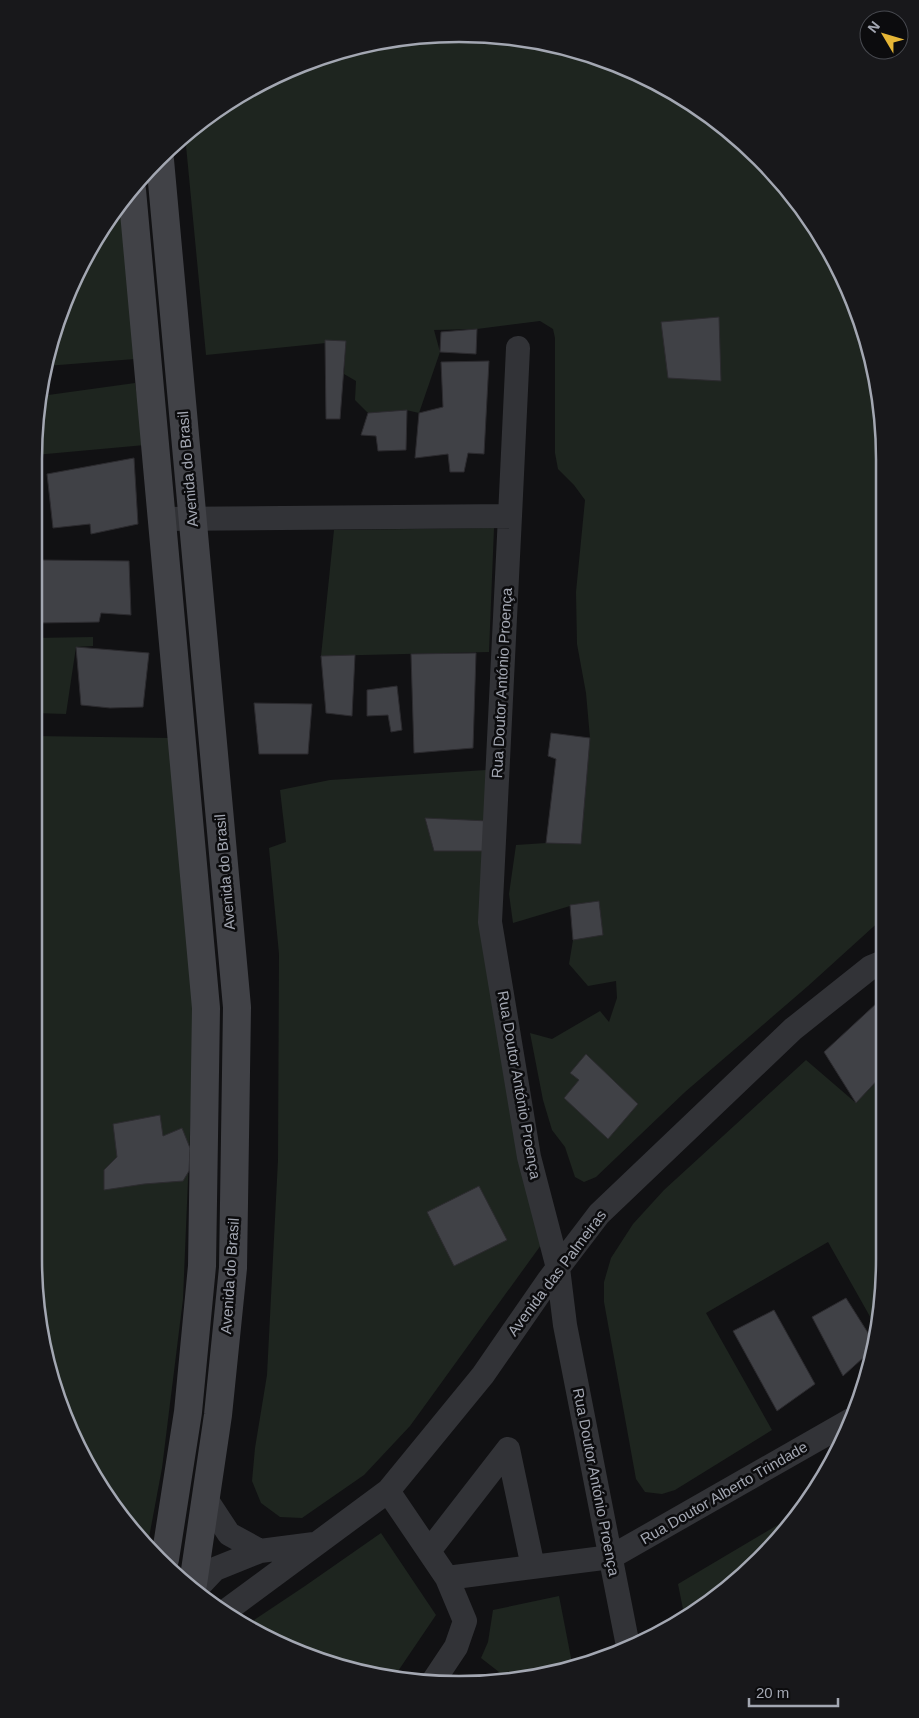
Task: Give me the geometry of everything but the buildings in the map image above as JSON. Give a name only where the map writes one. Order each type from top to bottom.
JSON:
[{"type":"main road","name":"Avenida do Brasil","points":[[161,169],[237,1007],[233,1268],[218,1415],[194,1579]]},
{"type":"main road","name":"Avenida do Brasil","points":[[133,201],[206,1008],[202,1266],[188,1412],[166,1554]]},
{"type":"street","name":"Rua Doutor António Proença","points":[[518,348],[490,922],[529,1157],[558,1268],[565,1325],[627,1640]]},
{"type":"street","points":[[161,518],[510,516]]},
{"type":"street","name":"Avenida das Palmeiras","points":[[227,1605],[318,1543],[388,1491],[483,1375],[558,1268],[599,1214],[793,1029],[876,965]]},
{"type":"street","name":"Rua Doutor Alberto Trindade","points":[[446,1578],[610,1558],[841,1425]]},
{"type":"street","points":[[429,1551],[508,1449],[533,1567]]},
{"type":"street","points":[[388,1491],[446,1578],[465,1621],[456,1647],[437,1675]]},
{"type":"street","points":[[206,1499],[229,1534],[260,1551]]},
{"type":"street","name":"Avenida das Palmeiras","points":[[200,1584],[215,1568],[260,1551],[318,1543]]},
{"type":"shaded area","points":[[432,43],[487,43],[514,46],[567,57],[619,74],[668,98],[734,146],[773,185],[821,251],[845,300],[862,352],[873,405],[876,432],[876,924],[685,1092],[596,1177],[584,1182],[575,1177],[565,1147],[552,1130],[543,1100],[530,1033],[552,1039],[600,1011],[609,1022],[617,998],[616,981],[588,986],[569,964],[573,940],[603,935],[599,901],[570,906],[513,923],[509,894],[516,845],[546,843],[581,844],[590,738],[586,693],[577,644],[576,592],[585,500],[574,485],[558,469],[555,453],[555,338],[553,329],[540,321],[477,329],[434,330],[440,352],[419,413],[406,410],[368,413],[355,400],[356,381],[344,374],[346,341],[206,355],[186,145],[251,98],[300,74],[352,57],[405,46]]},
{"type":"shaded area","points":[[122,215],[135,359],[54,365],[74,300],[98,251]]},
{"type":"shaded area","points":[[135,383],[145,445],[42,454],[48,395]]},
{"type":"shaded area","points":[[494,528],[489,652],[321,656],[334,530]]},
{"type":"shaded area","points":[[93,637],[93,646],[76,647],[66,714],[42,713],[42,638]]},
{"type":"shaded area","points":[[42,736],[171,738],[193,979],[192,1084],[183,1299],[162,1468],[149,1536],[129,1512],[98,1467],[74,1418],[57,1366],[46,1313],[42,1258]]},
{"type":"shaded area","points":[[486,770],[488,821],[425,819],[434,851],[487,851],[549,1234],[410,1426],[364,1475],[302,1518],[280,1517],[261,1503],[252,1481],[255,1448],[267,1375],[278,1160],[279,954],[269,848],[286,842],[280,790],[330,780]]},
{"type":"shaded area","points":[[806,1060],[856,1103],[876,1082],[876,1286],[872,1320],[828,1242],[706,1313],[772,1430],[675,1490],[662,1494],[645,1492],[636,1479],[604,1302],[604,1282],[611,1258],[633,1224],[664,1190]]},
{"type":"shaded area","points":[[781,1523],[734,1572],[683,1610],[678,1584]]},
{"type":"shaded area","points":[[381,1533],[436,1615],[398,1671],[378,1667],[352,1661],[300,1644],[253,1621]]},
{"type":"shaded area","points":[[559,1596],[571,1660],[498,1674],[499,1672],[481,1658],[488,1642],[493,1610]]}]
